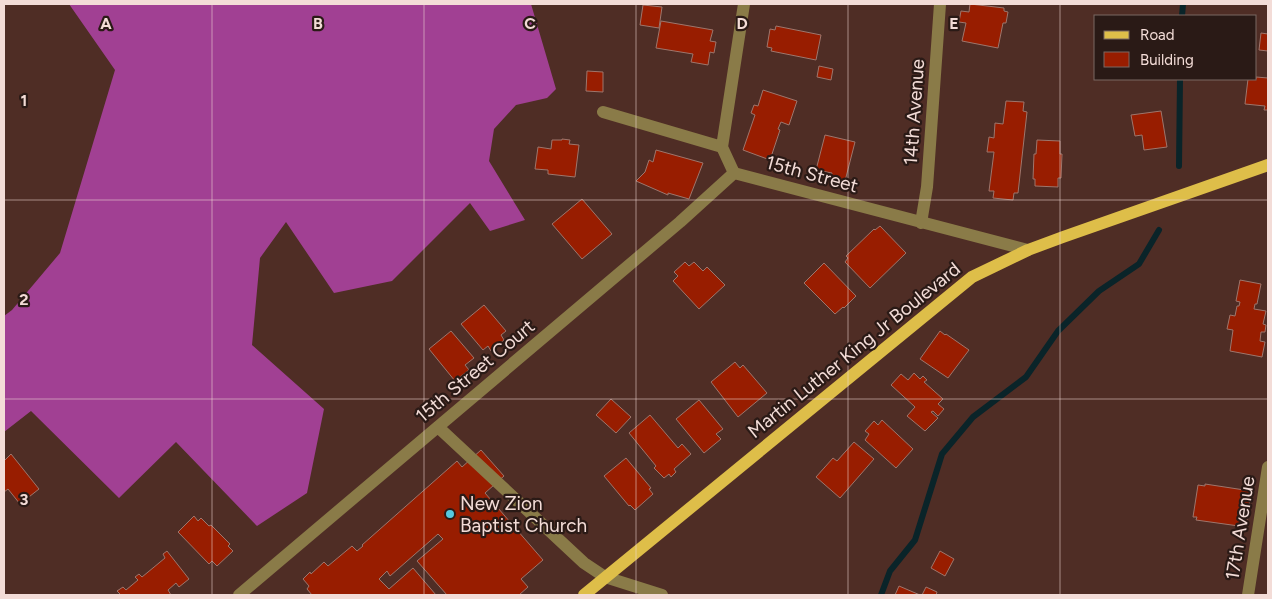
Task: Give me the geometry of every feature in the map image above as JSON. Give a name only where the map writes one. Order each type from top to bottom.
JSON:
[{"type":"main road","name":"Martin Luther King Jr Boulevard","points":[[584,595],[972,277],[1028,250],[1064,236],[1268,165]]},
{"type":"street","points":[[734,173],[722,147],[744,4]]},
{"type":"street","name":"14th Avenue","points":[[921,223],[927,187],[940,4]]},
{"type":"street","points":[[603,112],[722,147]]},
{"type":"street","name":"15th Street","points":[[734,173],[1028,250]]},
{"type":"street","name":"15th Street Court","points":[[239,595],[672,229],[734,173]]},
{"type":"street","points":[[438,427],[584,563],[605,577],[662,595]]},
{"type":"street","name":"17th Avenue","points":[[1248,595],[1268,467]]},
{"type":"shaded area","points":[[69,4],[531,4],[556,89],[547,98],[516,105],[494,129],[489,161],[525,220],[490,231],[470,203],[392,281],[334,293],[286,222],[260,258],[252,345],[324,409],[307,493],[257,526],[176,442],[119,498],[31,411],[4,432],[4,316],[12,310],[60,253],[115,70]]},
{"type":"building","points":[[970,4],[1004,8],[1004,11],[1008,12],[1006,23],[1003,23],[998,48],[962,41],[966,23],[959,22],[961,11],[969,12]]},
{"type":"building","points":[[643,5],[662,7],[659,28],[640,25]]},
{"type":"building","points":[[661,21],[713,30],[710,41],[716,42],[714,53],[710,52],[708,65],[691,62],[693,54],[656,48]]},
{"type":"building","points":[[776,26],[821,35],[816,60],[771,51],[772,48],[767,47],[770,29],[775,30]]},
{"type":"building","points":[[1261,33],[1268,34],[1268,51],[1259,50]]},
{"type":"building","points":[[819,66],[833,69],[831,80],[817,77]]},
{"type":"building","points":[[587,71],[603,72],[603,92],[586,91]]},
{"type":"building","points":[[1257,77],[1268,78],[1268,110],[1264,110],[1265,106],[1245,104],[1248,80],[1257,80]]},
{"type":"building","points":[[763,90],[797,101],[789,125],[781,122],[770,160],[743,150],[755,115],[751,113],[754,105],[758,106]]},
{"type":"building","points":[[1006,101],[1024,102],[1023,111],[1027,112],[1018,193],[1014,193],[1013,200],[993,198],[994,191],[989,191],[994,152],[987,152],[989,137],[994,138],[995,123],[1003,124]]},
{"type":"building","points":[[1161,111],[1167,147],[1144,150],[1142,135],[1135,136],[1131,115]]},
{"type":"building","points":[[825,135],[855,142],[845,181],[831,177],[832,173],[816,170]]},
{"type":"building","points":[[552,140],[570,140],[569,144],[579,145],[575,177],[548,174],[548,170],[535,169],[538,147],[551,149]]},
{"type":"building","points":[[1037,140],[1060,141],[1060,154],[1062,154],[1061,178],[1058,178],[1058,187],[1035,186],[1035,179],[1033,179],[1034,154],[1036,154]]},
{"type":"building","points":[[656,150],[703,163],[689,199],[668,193],[668,195],[636,181],[645,172],[649,160],[653,162]]},
{"type":"building","points":[[582,199],[612,234],[582,259],[552,224]]},
{"type":"building","points":[[880,226],[906,253],[870,288],[845,262],[848,258],[846,256],[874,229]]},
{"type":"building","points":[[685,262],[689,266],[694,262],[703,271],[707,267],[725,285],[699,309],[673,281],[678,276],[674,272]]},
{"type":"building","points":[[824,263],[856,296],[835,314],[804,283]]},
{"type":"building","points":[[1240,280],[1261,284],[1257,304],[1255,304],[1254,309],[1266,311],[1263,324],[1266,325],[1265,332],[1261,332],[1260,341],[1265,342],[1262,357],[1230,351],[1233,330],[1227,329],[1230,315],[1235,316],[1237,306],[1239,306],[1240,302],[1236,301]]},
{"type":"building","points":[[484,305],[506,331],[501,335],[504,340],[491,351],[488,346],[483,350],[461,324]]},
{"type":"building","points":[[451,331],[474,358],[465,365],[469,370],[455,381],[429,349]]},
{"type":"building","points":[[940,331],[969,350],[948,378],[920,359]]},
{"type":"building","points":[[735,362],[740,368],[743,365],[767,393],[738,417],[711,382]]},
{"type":"building","points":[[914,373],[920,379],[923,376],[927,380],[924,382],[943,399],[938,404],[944,409],[938,416],[933,411],[931,412],[938,418],[925,431],[907,416],[915,407],[891,385],[901,374],[908,380]]},
{"type":"building","points":[[611,399],[631,417],[616,433],[596,415]]},
{"type":"building","points":[[699,400],[723,429],[716,434],[721,439],[704,453],[676,419]]},
{"type":"building","points":[[650,415],[678,448],[682,444],[691,454],[674,469],[676,472],[671,477],[669,474],[664,478],[654,468],[656,466],[629,433]]},
{"type":"building","points":[[882,420],[913,449],[896,468],[865,440],[869,434],[865,431],[874,421],[878,425]]},
{"type":"building","points":[[854,442],[874,459],[840,498],[816,477],[833,458],[837,461]]},
{"type":"building","name":"New Zion Baptist Church","points":[[481,450],[504,476],[485,493],[543,560],[521,579],[528,587],[519,595],[447,595],[417,561],[443,539],[438,534],[390,576],[387,571],[379,579],[389,589],[413,568],[436,595],[312,595],[307,589],[309,586],[303,579],[310,572],[311,574],[324,562],[328,566],[352,546],[357,551],[457,461],[462,467]]},
{"type":"building","points":[[11,454],[39,489],[20,504],[8,489],[4,492],[4,461]]},
{"type":"building","points":[[626,458],[651,488],[649,489],[653,494],[635,510],[629,506],[604,476]]},
{"type":"building","points":[[1205,484],[1251,491],[1246,527],[1196,520],[1197,517],[1193,517],[1198,485],[1205,486]]},
{"type":"building","points":[[194,516],[198,521],[201,518],[209,526],[211,525],[230,544],[228,546],[233,551],[217,566],[212,561],[209,564],[178,532]]},
{"type":"building","points":[[167,551],[189,579],[179,587],[176,583],[168,590],[171,595],[121,595],[117,591],[123,587],[126,590],[138,580],[135,577],[139,574],[142,577],[165,558],[163,554]]},
{"type":"building","points":[[940,551],[954,559],[945,576],[931,568]]},
{"type":"building","points":[[899,586],[920,595],[895,595]]},
{"type":"building","points":[[926,587],[937,592],[936,595],[922,595]]},
{"type":"waterway","points":[[1182,15],[1183,4]]},
{"type":"waterway","points":[[1179,166],[1180,80]]},
{"type":"waterway","points":[[881,595],[890,571],[915,540],[942,454],[973,417],[1026,377],[1058,331],[1099,291],[1139,264],[1159,230]]},
{"type":"place","name":"New Zion Baptist Church","points":[[450,514]]}]
